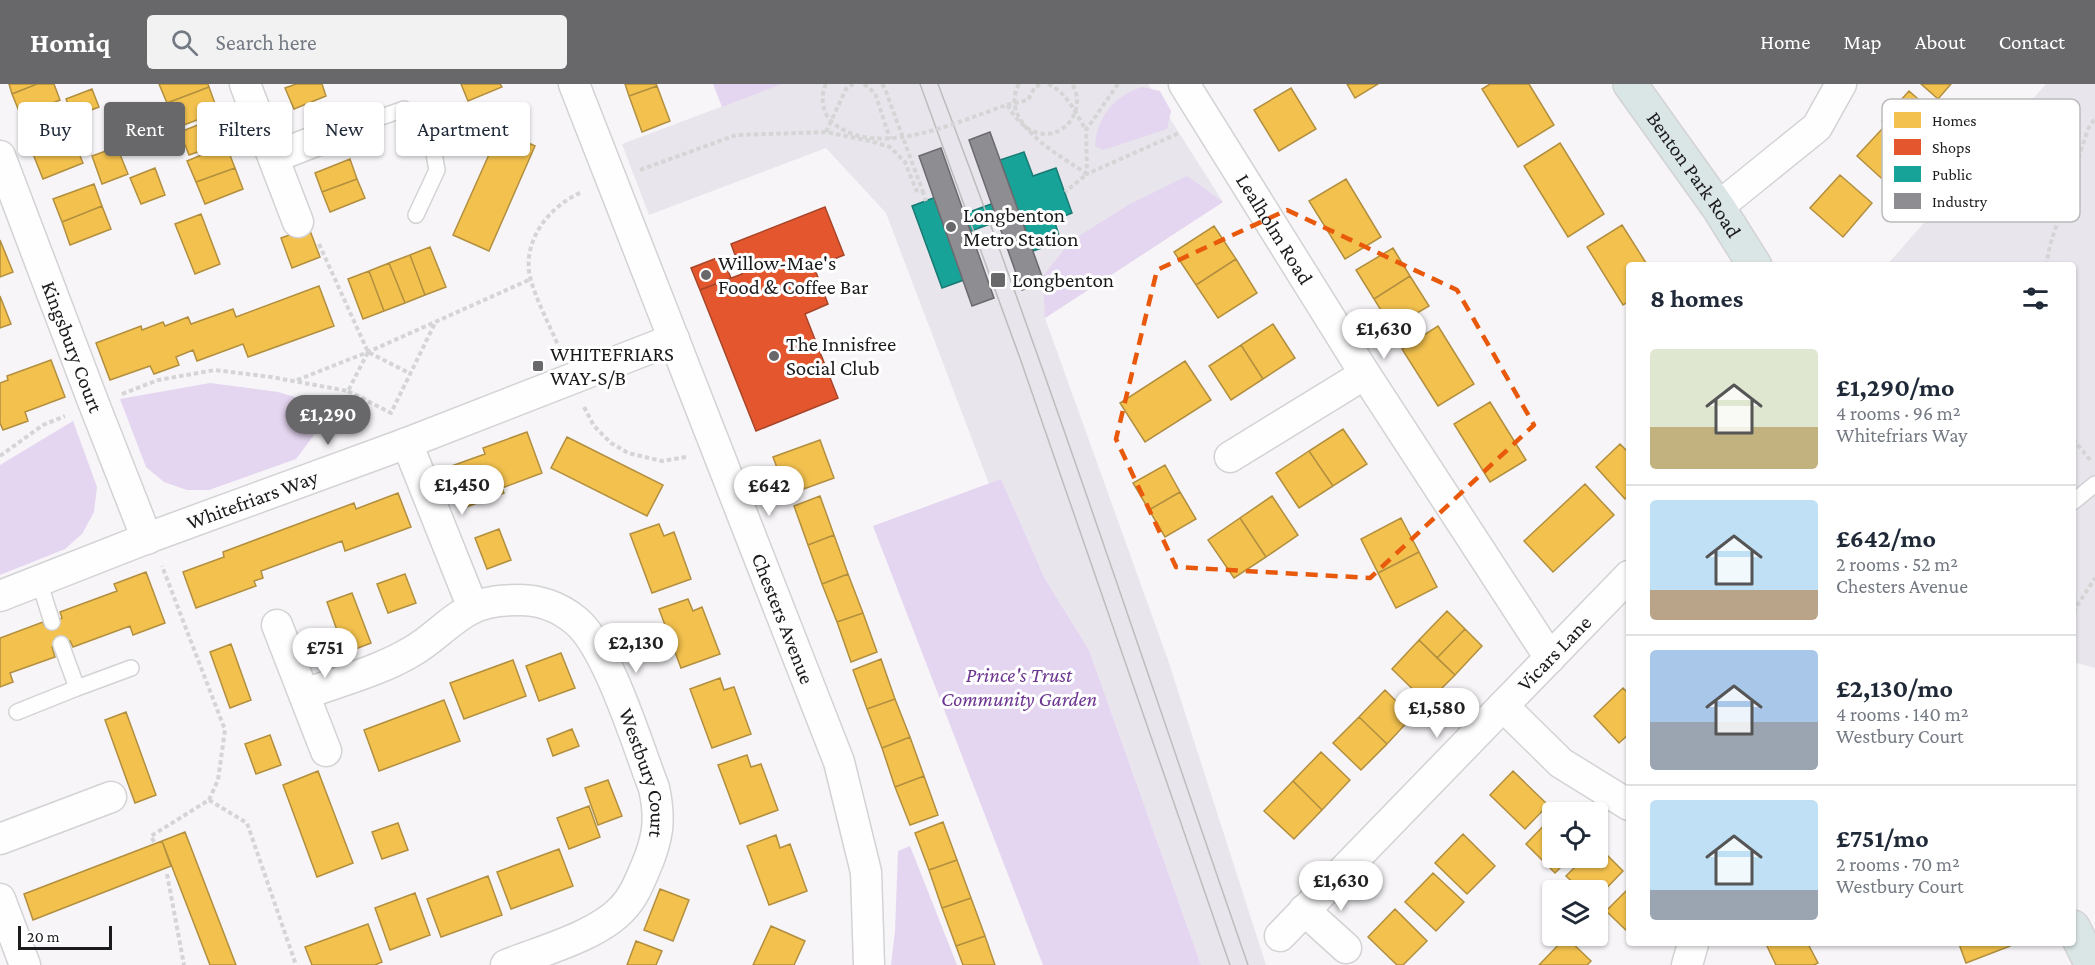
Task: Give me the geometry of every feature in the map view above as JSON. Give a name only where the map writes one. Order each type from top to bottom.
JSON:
[{"type":"main road","name":"Benton Park Road","points":[[1630,84],[1718,207],[1752,262]]},
{"type":"main road","points":[[2076,933],[2092,965]]},
{"type":"street","points":[[245,84],[298,222]]},
{"type":"street","name":"Chesters Avenue","points":[[574,84],[839,762],[866,872],[869,965]]},
{"type":"street","name":"Lealholm Road","points":[[1185,84],[1365,374],[1550,658]]},
{"type":"street","points":[[1718,207],[1817,127],[1841,84]]},
{"type":"street","points":[[274,158],[304,146]]},
{"type":"street","name":"Kingsbury Court","points":[[0,156],[94,404],[149,538]]},
{"type":"street","name":"Whitefriars Way","points":[[0,596],[149,538],[407,443],[674,339]]},
{"type":"street","points":[[1230,457],[1365,374]]},
{"type":"street","points":[[407,443],[472,608]]},
{"type":"street","name":"Vicars Lane","points":[[1280,936],[1626,579]]},
{"type":"street","name":"Westbury Court","points":[[305,694],[410,653],[472,608],[491,602],[525,600],[543,603],[576,620],[591,638],[606,664],[654,788],[658,807],[655,847],[639,884],[623,909],[600,927],[506,965]]},
{"type":"street","points":[[277,625],[326,752]]},
{"type":"street","points":[[1503,706],[1562,763],[1626,803]]},
{"type":"street","points":[[0,839],[111,797]]},
{"type":"street","points":[[0,899],[25,965]]},
{"type":"street","points":[[1304,910],[1346,948]]},
{"type":"street","points":[[1687,965],[1692,946]]},
{"type":"lane","points":[[384,116],[404,109],[420,122],[432,143],[437,170],[416,214]]},
{"type":"lane","points":[[2076,500],[2095,484]]},
{"type":"lane","points":[[39,581],[52,622]]},
{"type":"lane","points":[[61,644],[77,688]]},
{"type":"lane","points":[[17,712],[131,668]]},
{"type":"path","points":[[826,84],[823,90],[823,105],[828,118],[840,129],[867,137],[890,140],[912,136],[1028,100],[1035,87],[1042,84]]},
{"type":"path","points":[[826,132],[846,89],[853,84]]},
{"type":"path","points":[[864,84],[875,93],[890,140]]},
{"type":"path","points":[[882,84],[926,201]]},
{"type":"path","points":[[1019,84],[1013,101],[1015,112],[1021,121],[1040,141],[1087,174]]},
{"type":"path","points":[[1048,84],[1064,96],[1086,130],[1087,174]]},
{"type":"path","points":[[1007,105],[1017,120],[1029,129],[1048,134],[1059,131],[1074,117],[1077,108],[1078,97],[1072,84]]},
{"type":"path","points":[[1086,130],[1118,84]]},
{"type":"path","points":[[2080,153],[2088,129],[2095,118]]},
{"type":"path","points":[[1065,192],[1087,174],[1207,121]]},
{"type":"path","points":[[612,180],[736,135],[826,132],[890,147],[905,162],[916,190],[923,192]]},
{"type":"path","points":[[298,222],[310,225],[368,352],[411,374]]},
{"type":"path","points":[[2047,262],[2058,222]]},
{"type":"path","points":[[295,381],[368,352],[531,279]]},
{"type":"path","points":[[0,456],[43,425],[94,404],[158,380],[214,370],[348,391],[391,413],[435,322]]},
{"type":"path","points":[[348,391],[368,352]]},
{"type":"path","points":[[2076,443],[2095,467]]},
{"type":"path","points":[[149,538],[225,730],[218,780],[209,800],[151,836],[154,843]]},
{"type":"path","points":[[2076,607],[2095,578]]},
{"type":"path","points":[[209,800],[247,823],[296,965]]},
{"type":"path","points":[[167,874],[184,965]]},
{"type":"highlighted area","points":[[1287,210],[1457,290],[1534,425],[1370,578],[1176,567],[1116,439],[1157,270]]},
{"type":"shaded area","points":[[782,84],[1148,84],[1223,202],[1045,318],[1168,660],[1266,965],[1201,965],[1089,650],[1045,579],[1001,479],[989,484],[886,213],[826,148],[649,215],[622,144]]},
{"type":"shaded area","points":[[2046,84],[2095,84],[2095,668],[2076,663],[2076,262],[1890,262],[1925,222],[2080,222],[2080,99],[2033,99]]},
{"type":"green space","points":[[713,84],[782,84],[722,107]]},
{"type":"green space","points":[[1142,87],[1160,91],[1171,111],[1167,129],[1103,150],[1095,146],[1099,126],[1109,109],[1123,96]]},
{"type":"green space","points":[[1187,176],[1223,202],[1045,318],[1043,276],[1071,241],[1130,204]]},
{"type":"green space","points":[[210,383],[278,392],[329,407],[317,431],[296,459],[209,490],[187,490],[164,482],[146,467],[120,399]]},
{"type":"green space","points":[[73,421],[97,487],[94,512],[82,534],[65,549],[0,575],[0,465]]},
{"type":"green space","name":"Prince's Trust Community Garden","points":[[1001,479],[1045,579],[1089,650],[1201,965],[1043,965],[873,526]]},
{"type":"green space","points":[[910,846],[957,965],[891,965],[895,931],[898,851]]},
{"type":"building: Homes","points":[[9,84],[37,84],[12,94]]},
{"type":"building: Homes","points":[[37,84],[54,84],[60,100],[18,102],[18,109],[12,94]]},
{"type":"building: Homes","points":[[159,84],[208,84],[209,87],[167,102]]},
{"type":"building: Homes","points":[[296,84],[322,84],[326,96],[311,102],[304,102],[304,105],[294,109],[285,88]]},
{"type":"building: Homes","points":[[461,84],[500,84],[502,87],[468,101]]},
{"type":"building: Homes","points":[[625,84],[656,84],[657,86],[629,96]]},
{"type":"building: Homes","points":[[1347,84],[1378,84],[1355,98]]},
{"type":"building: Homes","points":[[1490,84],[1529,84],[1554,125],[1518,147],[1482,89]]},
{"type":"building: Homes","points":[[1921,84],[1951,84],[1938,99]]},
{"type":"building: Homes","points":[[657,86],[670,121],[642,132],[629,96]]},
{"type":"building: Homes","points":[[209,87],[214,102],[197,102],[197,120],[185,125],[185,102],[170,102]]},
{"type":"building: Homes","points":[[1291,88],[1316,129],[1279,151],[1254,110]]},
{"type":"building: Homes","points":[[92,89],[99,107],[92,110],[92,102],[67,102],[66,99]]},
{"type":"building: Homes","points":[[1909,91],[1918,99],[1902,99]]},
{"type":"building: Homes","points":[[197,125],[197,152],[189,155],[185,145],[185,130]]},
{"type":"building: Homes","points":[[1882,129],[1882,179],[1857,156]]},
{"type":"building: Homes","points":[[1560,143],[1604,214],[1568,237],[1524,166]]},
{"type":"building: Homes","points":[[530,144],[535,146],[489,251],[453,235],[488,156],[530,156]]},
{"type":"building: Homes","points":[[104,152],[104,156],[121,156],[128,174],[102,184],[92,156]]},
{"type":"building: Homes","points":[[34,156],[80,156],[83,163],[43,179]]},
{"type":"building: Homes","points":[[199,156],[230,156],[235,168],[196,182],[187,161]]},
{"type":"building: Homes","points":[[350,159],[357,179],[322,192],[315,173]]},
{"type":"building: Homes","points":[[155,168],[165,195],[141,204],[130,178]]},
{"type":"building: Homes","points":[[235,168],[243,189],[205,204],[196,182]]},
{"type":"building: Homes","points":[[1840,175],[1872,203],[1843,237],[1810,208]]},
{"type":"building: Homes","points":[[357,179],[365,198],[330,212],[322,192]]},
{"type":"building: Homes","points":[[1346,179],[1381,237],[1345,259],[1309,201]]},
{"type":"building: Homes","points":[[94,184],[102,206],[62,222],[53,199]]},
{"type":"building: Homes","points":[[102,206],[111,229],[70,245],[62,222]]},
{"type":"building: Homes","points":[[201,214],[220,264],[195,274],[175,224]]},
{"type":"building: Homes","points":[[1622,225],[1645,262],[1626,262],[1626,303],[1623,305],[1587,247]]},
{"type":"building: Homes","points":[[1214,226],[1236,259],[1196,285],[1174,252]]},
{"type":"building: Homes","points":[[309,228],[320,257],[292,268],[281,238]]},
{"type":"building: Homes","points":[[0,240],[13,272],[0,277]]},
{"type":"building: Homes","points":[[430,247],[446,287],[425,295],[410,255]]},
{"type":"building: Homes","points":[[1393,248],[1410,276],[1374,299],[1356,270]]},
{"type":"building: Homes","points":[[410,255],[425,295],[405,303],[389,263]]},
{"type":"building: Homes","points":[[1236,259],[1257,293],[1218,318],[1196,285]]},
{"type":"building: Homes","points":[[389,263],[405,303],[384,311],[369,271]]},
{"type":"building: Homes","points":[[369,271],[384,311],[363,319],[348,279]]},
{"type":"building: Homes","points":[[1410,276],[1429,306],[1392,328],[1374,299]]},
{"type":"building: Homes","points":[[319,286],[334,326],[248,357],[243,344],[197,361],[193,350],[176,357],[179,365],[154,374],[150,366],[110,380],[96,343],[141,326],[142,330],[163,322],[165,326],[188,317],[191,324],[233,309],[236,317]]},
{"type":"building: Homes","points":[[0,296],[11,324],[0,328]]},
{"type":"building: Homes","points":[[1273,324],[1295,358],[1263,379],[1241,345]]},
{"type":"building: Homes","points":[[1438,326],[1474,384],[1438,406],[1402,349]]},
{"type":"building: Homes","points":[[1241,345],[1263,379],[1231,400],[1209,366]]},
{"type":"building: Homes","points":[[51,360],[65,397],[25,412],[28,421],[3,430],[0,423],[0,383],[8,380],[7,376]]},
{"type":"building: Homes","points":[[1185,361],[1211,400],[1145,442],[1120,403]]},
{"type":"building: Homes","points":[[1490,402],[1526,460],[1490,482],[1454,424]]},
{"type":"building: Homes","points":[[1343,429],[1367,464],[1333,486],[1309,451]]},
{"type":"building: Homes","points":[[527,432],[542,473],[502,488],[504,493],[461,509],[446,468],[485,454],[483,448]]},
{"type":"building: Homes","points":[[567,437],[663,485],[647,516],[551,468]]},
{"type":"building: Homes","points":[[820,440],[834,478],[787,495],[773,457]]},
{"type":"building: Homes","points":[[1620,444],[1626,450],[1625,499],[1596,467]]},
{"type":"building: Homes","points":[[1309,451],[1333,486],[1299,508],[1276,473]]},
{"type":"building: Homes","points":[[1165,465],[1180,492],[1149,510],[1133,483]]},
{"type":"building: Homes","points":[[1585,484],[1614,515],[1553,572],[1524,541]]},
{"type":"building: Homes","points":[[1180,492],[1196,519],[1165,537],[1149,510]]},
{"type":"building: Homes","points":[[398,493],[411,527],[345,551],[342,541],[261,571],[263,578],[254,581],[256,586],[196,608],[183,572],[224,557],[223,552],[354,503],[356,509]]},
{"type":"building: Homes","points":[[820,496],[834,535],[808,545],[794,506]]},
{"type":"building: Homes","points":[[1272,496],[1298,535],[1266,557],[1240,518]]},
{"type":"building: Homes","points":[[1240,518],[1266,557],[1234,578],[1208,540]]},
{"type":"building: Homes","points":[[1401,518],[1419,552],[1378,573],[1361,539]]},
{"type":"building: Homes","points":[[659,524],[664,536],[674,532],[691,579],[652,593],[630,534]]},
{"type":"building: Homes","points":[[499,529],[511,560],[487,569],[475,538]]},
{"type":"building: Homes","points":[[834,535],[848,574],[822,584],[808,545]]},
{"type":"building: Homes","points":[[1419,552],[1437,587],[1396,608],[1378,573]]},
{"type":"building: Homes","points":[[146,572],[165,623],[133,635],[130,626],[73,647],[70,641],[52,647],[55,657],[10,673],[13,682],[0,687],[0,638],[43,622],[44,625],[62,618],[60,612],[117,591],[114,584]]},
{"type":"building: Homes","points":[[405,574],[416,603],[388,613],[377,584]]},
{"type":"building: Homes","points":[[848,574],[863,613],[837,622],[822,584]]},
{"type":"building: Homes","points":[[352,593],[371,643],[345,653],[327,602]]},
{"type":"building: Homes","points":[[688,599],[693,611],[702,607],[720,654],[681,668],[659,609]]},
{"type":"building: Homes","points":[[1447,611],[1465,629],[1437,658],[1419,640]]},
{"type":"building: Homes","points":[[863,613],[877,652],[851,662],[837,622]]},
{"type":"building: Homes","points":[[1465,629],[1482,646],[1455,675],[1437,658]]},
{"type":"building: Homes","points":[[1419,640],[1455,675],[1427,703],[1392,669]]},
{"type":"building: Homes","points":[[231,644],[251,700],[230,708],[210,652]]},
{"type":"building: Homes","points":[[561,653],[575,688],[539,701],[526,666]]},
{"type":"building: Homes","points":[[881,659],[895,699],[867,709],[853,670]]},
{"type":"building: Homes","points":[[513,660],[526,696],[464,719],[450,683]]},
{"type":"building: Homes","points":[[720,678],[724,690],[734,687],[751,734],[712,748],[690,689]]},
{"type":"building: Homes","points":[[1623,688],[1626,691],[1626,737],[1619,743],[1594,716]]},
{"type":"building: Homes","points":[[1385,690],[1412,717],[1387,744],[1359,717]]},
{"type":"building: Homes","points":[[895,699],[910,737],[882,748],[867,709]]},
{"type":"building: Homes","points":[[444,700],[460,741],[379,771],[364,730]]},
{"type":"building: Homes","points":[[126,712],[156,795],[135,803],[105,720]]},
{"type":"building: Homes","points":[[1359,717],[1387,744],[1361,770],[1333,743]]},
{"type":"building: Homes","points":[[572,729],[579,746],[553,756],[547,739]]},
{"type":"building: Homes","points":[[270,735],[281,765],[256,774],[245,744]]},
{"type":"building: Homes","points":[[910,737],[924,776],[895,787],[882,748]]},
{"type":"building: Homes","points":[[1321,752],[1350,780],[1322,810],[1293,781]]},
{"type":"building: Homes","points":[[747,755],[751,767],[761,764],[778,810],[740,824],[718,765]]},
{"type":"building: Homes","points":[[318,771],[353,863],[317,877],[283,785]]},
{"type":"building: Homes","points":[[1513,771],[1545,802],[1542,802],[1542,811],[1525,829],[1490,795]]},
{"type":"building: Homes","points":[[924,776],[938,815],[910,825],[895,787]]},
{"type":"building: Homes","points":[[608,780],[622,816],[598,825],[585,788]]},
{"type":"building: Homes","points":[[1293,781],[1322,810],[1294,839],[1264,811]]},
{"type":"building: Homes","points":[[589,806],[600,837],[569,849],[557,818]]},
{"type":"building: Homes","points":[[943,822],[957,860],[929,870],[915,833]]},
{"type":"building: Homes","points":[[398,823],[408,850],[382,859],[372,832]]},
{"type":"building: Homes","points":[[1542,827],[1542,860],[1526,844]]},
{"type":"building: Homes","points":[[185,832],[236,965],[210,965],[162,841]]},
{"type":"building: Homes","points":[[1463,834],[1495,866],[1467,894],[1435,863]]},
{"type":"building: Homes","points":[[776,835],[780,848],[790,844],[807,891],[769,905],[747,846]]},
{"type":"building: Homes","points":[[162,841],[171,866],[33,920],[24,894]]},
{"type":"building: Homes","points":[[559,849],[573,886],[511,909],[497,872]]},
{"type":"building: Homes","points":[[1608,856],[1623,871],[1608,887],[1608,880],[1570,880],[1566,876],[1574,868],[1608,868]]},
{"type":"building: Homes","points":[[957,860],[971,898],[942,908],[929,870]]},
{"type":"building: Homes","points":[[1550,868],[1560,868],[1555,873]]},
{"type":"building: Homes","points":[[1433,873],[1464,902],[1436,931],[1405,902]]},
{"type":"building: Homes","points":[[488,876],[502,915],[441,937],[427,899]]},
{"type":"building: Homes","points":[[660,889],[689,900],[673,941],[644,930]]},
{"type":"building: Homes","points":[[1626,891],[1626,930],[1608,913],[1608,909]]},
{"type":"building: Homes","points":[[415,893],[430,935],[390,950],[375,908]]},
{"type":"building: Homes","points":[[971,898],[985,936],[956,946],[942,908]]},
{"type":"building: Homes","points":[[1395,909],[1427,941],[1403,965],[1397,965],[1368,937]]},
{"type":"building: Homes","points":[[368,924],[382,962],[375,965],[312,965],[305,947]]},
{"type":"building: Homes","points":[[771,926],[805,941],[794,965],[753,965]]},
{"type":"building: Homes","points":[[985,936],[995,965],[963,965],[956,946]]},
{"type":"building: Homes","points":[[636,941],[662,951],[656,965],[627,965]]},
{"type":"building: Homes","points":[[1557,946],[1575,946],[1591,961],[1587,965],[1539,965]]},
{"type":"building: Homes","points":[[1767,946],[1809,946],[1818,963],[1814,965],[1776,965]]},
{"type":"building: Homes","points":[[1960,946],[2010,946],[1966,963]]},
{"type":"building: Shops","name":"The Innisfree Social Club","points":[[825,207],[844,255],[814,267],[828,304],[805,314],[838,398],[756,431],[700,290],[742,274],[731,244]]},
{"type":"building: Shops","points":[[722,256],[731,278],[700,290],[691,268]]},
{"type":"building: Public","name":"Longbenton Metro Station","points":[[1024,152],[1033,176],[1056,168],[1072,213],[1054,220],[1061,241],[1033,251],[1020,213],[960,235],[968,258],[957,262],[964,280],[942,288],[912,206],[944,194],[953,218],[1013,196],[1000,160]]},
{"type":"building: Industry","points":[[990,132],[1044,282],[1022,290],[969,140]]},
{"type":"building: Industry","points":[[941,148],[994,298],[972,306],[919,156]]},
{"type":"tram line","points":[[920,84],[1021,361],[1230,965]]},
{"type":"tram line","points":[[938,84],[1058,413],[1248,965]]},
{"type":"place","name":"Longbenton Metro Station","points":[[951,227]]},
{"type":"place","name":"Willow-Mae's Food & Coffee Bar","points":[[706,275]]},
{"type":"place","name":"Longbenton","points":[[998,280]]},
{"type":"place","name":"The Innisfree Social Club","points":[[774,356]]},
{"type":"place","name":"WHITEFRIARS WAY-S/B","points":[[538,366]]}]
